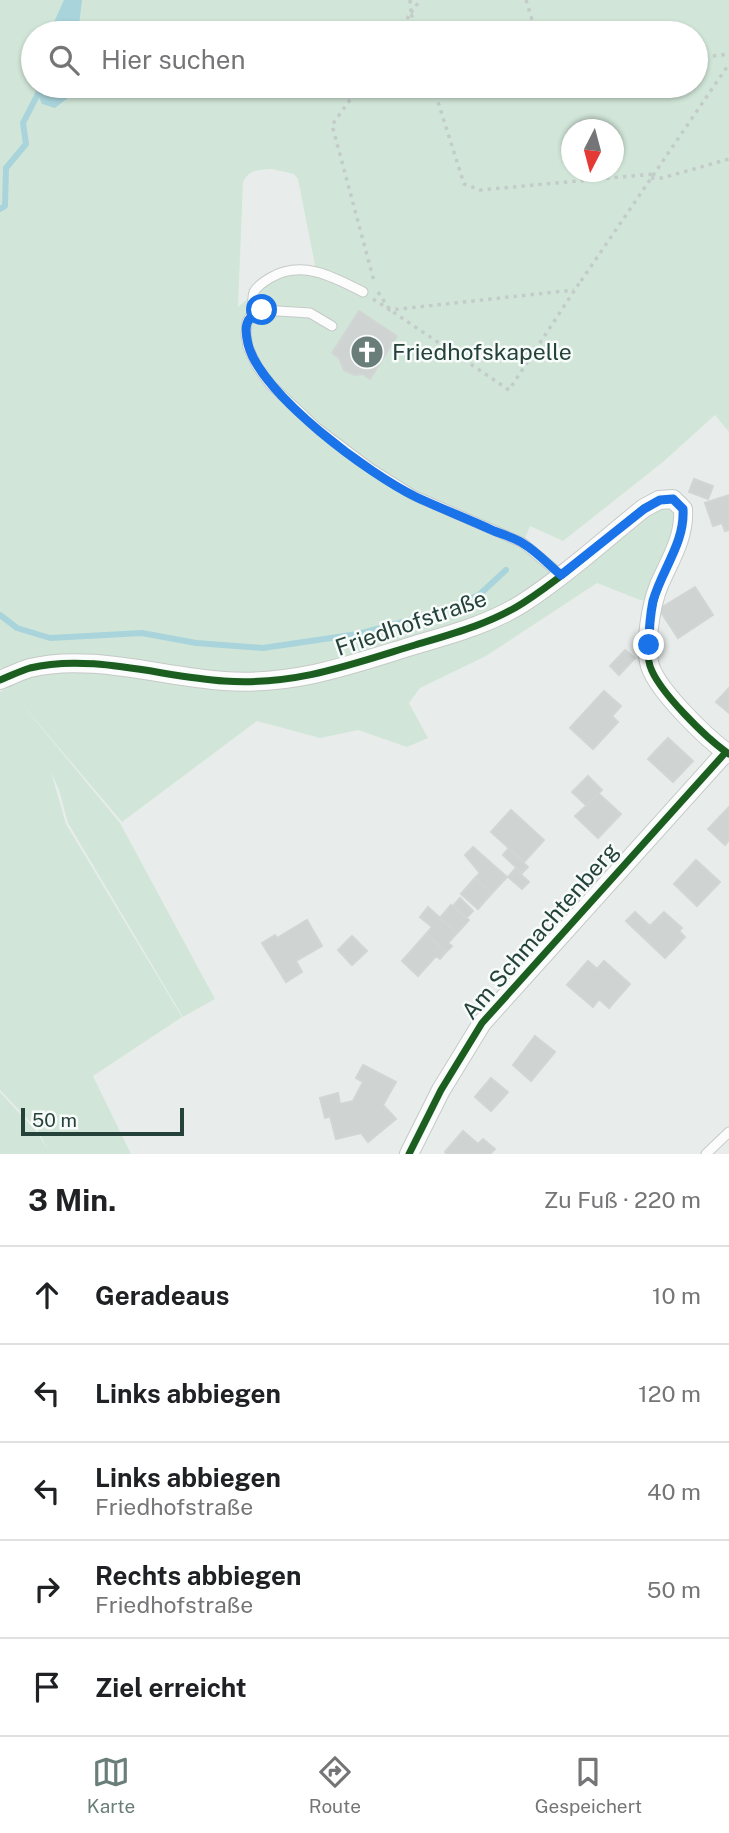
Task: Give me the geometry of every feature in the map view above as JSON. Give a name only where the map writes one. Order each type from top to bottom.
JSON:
[{"type":"street","name":"Friedhofstraße","points":[[0,680],[30,668],[64,664],[98,665],[223,681],[288,680],[328,672],[475,626],[522,604],[652,504],[673,499],[683,509],[684,524],[681,538],[654,600],[649,622],[650,665],[668,694],[706,737],[727,753]]},
{"type":"street","name":"Am Schmachtenberg","points":[[409,1154],[441,1090],[482,1023],[727,753]]},
{"type":"lane","points":[[363,292],[330,275],[312,270],[293,270],[262,282],[254,292],[246,335],[248,347],[257,366],[270,384],[317,428],[370,468],[413,495],[523,543],[561,575]]},
{"type":"lane","points":[[252,314],[262,310],[310,313],[331,326]]},
{"type":"lane","points":[[706,1154],[729,1132]]},
{"type":"path","points":[[410,0],[413,21]]},
{"type":"path","points":[[405,21],[420,0]]},
{"type":"path","points":[[526,0],[532,21]]},
{"type":"path","points":[[708,57],[729,54]]},
{"type":"path","points":[[708,95],[729,64]]},
{"type":"path","points":[[351,98],[332,125],[375,289],[390,310]]},
{"type":"path","points":[[437,98],[464,184],[480,190],[653,176],[662,178],[729,159]]},
{"type":"path","points":[[390,310],[574,291],[706,98]]},
{"type":"path","points":[[363,292],[509,390],[580,282]]},
{"type":"green space","points":[[0,0],[729,0],[729,432],[715,415],[663,462],[563,541],[530,526],[523,543],[561,575],[659,500],[683,509],[654,600],[640,600],[597,583],[486,656],[420,688],[409,703],[428,738],[407,747],[358,730],[320,738],[257,721],[122,822],[16,697],[120,823],[215,999],[183,1017],[68,823],[51,772],[66,824],[182,1017],[93,1076],[131,1154],[0,1154],[0,1092],[35,1130],[48,1149],[37,1129],[0,1090],[0,692],[8,687],[0,667]],"holes":[[[272,169],[294,174],[298,179],[315,265],[312,270],[275,275],[238,307],[243,182],[252,172],[259,170]]]},
{"type":"water","points":[[64,0],[82,0],[79,21],[54,21]]},
{"type":"water","points":[[39,98],[68,98],[55,108],[42,104]]},
{"type":"building","points":[[359,311],[397,336],[370,379],[363,374],[354,375],[344,370],[339,358],[332,353]]},
{"type":"building","points":[[694,479],[713,486],[708,499],[689,492]]},
{"type":"building","points":[[729,495],[729,530],[725,531],[722,523],[713,526],[705,503]]},
{"type":"building","points":[[695,587],[713,615],[678,638],[659,609]]},
{"type":"building","points":[[625,650],[635,658],[619,675],[610,666]]},
{"type":"building","points":[[729,688],[729,713],[716,702]]},
{"type":"building","points":[[604,691],[621,706],[612,716],[618,722],[593,749],[570,728]]},
{"type":"building","points":[[668,738],[693,761],[673,782],[648,759]]},
{"type":"building","points":[[588,776],[602,790],[587,806],[572,792]]},
{"type":"building","points":[[599,794],[621,814],[598,838],[575,816]]},
{"type":"building","points":[[729,807],[729,840],[725,845],[708,829]]},
{"type":"building","points":[[511,810],[544,840],[524,862],[491,832]]},
{"type":"building","points":[[473,847],[507,877],[492,893],[475,878],[480,873],[465,855]]},
{"type":"building","points":[[508,849],[528,867],[522,873],[503,855]]},
{"type":"building","points":[[696,860],[720,882],[697,906],[674,884]]},
{"type":"building","points":[[515,869],[529,882],[522,889],[508,877]]},
{"type":"building","points":[[475,878],[492,893],[478,909],[461,894]]},
{"type":"building","points":[[460,898],[473,911],[466,918],[453,906]]},
{"type":"building","points":[[451,905],[469,920],[457,933],[440,918]]},
{"type":"building","points":[[428,907],[457,933],[448,943],[452,946],[446,952],[426,934],[432,927],[420,917]]},
{"type":"building","points":[[635,912],[650,926],[664,912],[682,928],[679,931],[685,937],[665,958],[626,921]]},
{"type":"building","points":[[307,920],[322,946],[296,961],[302,972],[286,982],[262,943],[275,935],[277,938]]},
{"type":"building","points":[[426,934],[446,952],[440,959],[436,956],[418,976],[402,961]]},
{"type":"building","points":[[352,936],[367,951],[352,965],[338,950]]},
{"type":"building","points":[[588,961],[597,969],[604,961],[630,984],[609,1008],[599,999],[593,1007],[567,985]]},
{"type":"building","points":[[535,1036],[555,1052],[531,1081],[513,1065]]},
{"type":"building","points":[[363,1065],[396,1082],[383,1105],[396,1119],[368,1142],[361,1133],[336,1139],[330,1116],[325,1118],[320,1098],[338,1093],[340,1104],[353,1101],[363,1082],[356,1078]]},
{"type":"building","points":[[491,1078],[508,1092],[491,1111],[475,1097]]},
{"type":"building","points":[[463,1131],[478,1144],[483,1139],[495,1149],[490,1154],[447,1154],[445,1152]]},
{"type":"waterway","points":[[0,209],[5,206],[6,168],[26,144],[23,123],[36,98]]},
{"type":"waterway","points":[[0,615],[17,628],[50,638],[142,633],[196,643],[263,648],[358,634],[433,614],[479,595],[506,570]]},
{"type":"cycle path","points":[[0,680],[30,668],[77,663],[127,667],[201,679],[250,682],[298,677],[344,666],[484,623],[510,610],[554,581],[644,508],[659,500],[673,499],[683,509],[682,529],[653,603],[648,657],[655,676],[684,714],[729,754]]},
{"type":"cycle path","points":[[409,1154],[441,1090],[482,1023],[726,752]]},
{"type":"place","name":"Friedhofskapelle","points":[[367,352]]},
{"type":"route","points":[[262,310],[252,314],[247,322],[248,347],[270,384],[317,428],[370,468],[413,495],[523,543],[561,575],[644,509],[660,500],[673,499],[683,509],[684,524],[681,538],[654,600],[649,622],[649,645]]}]
